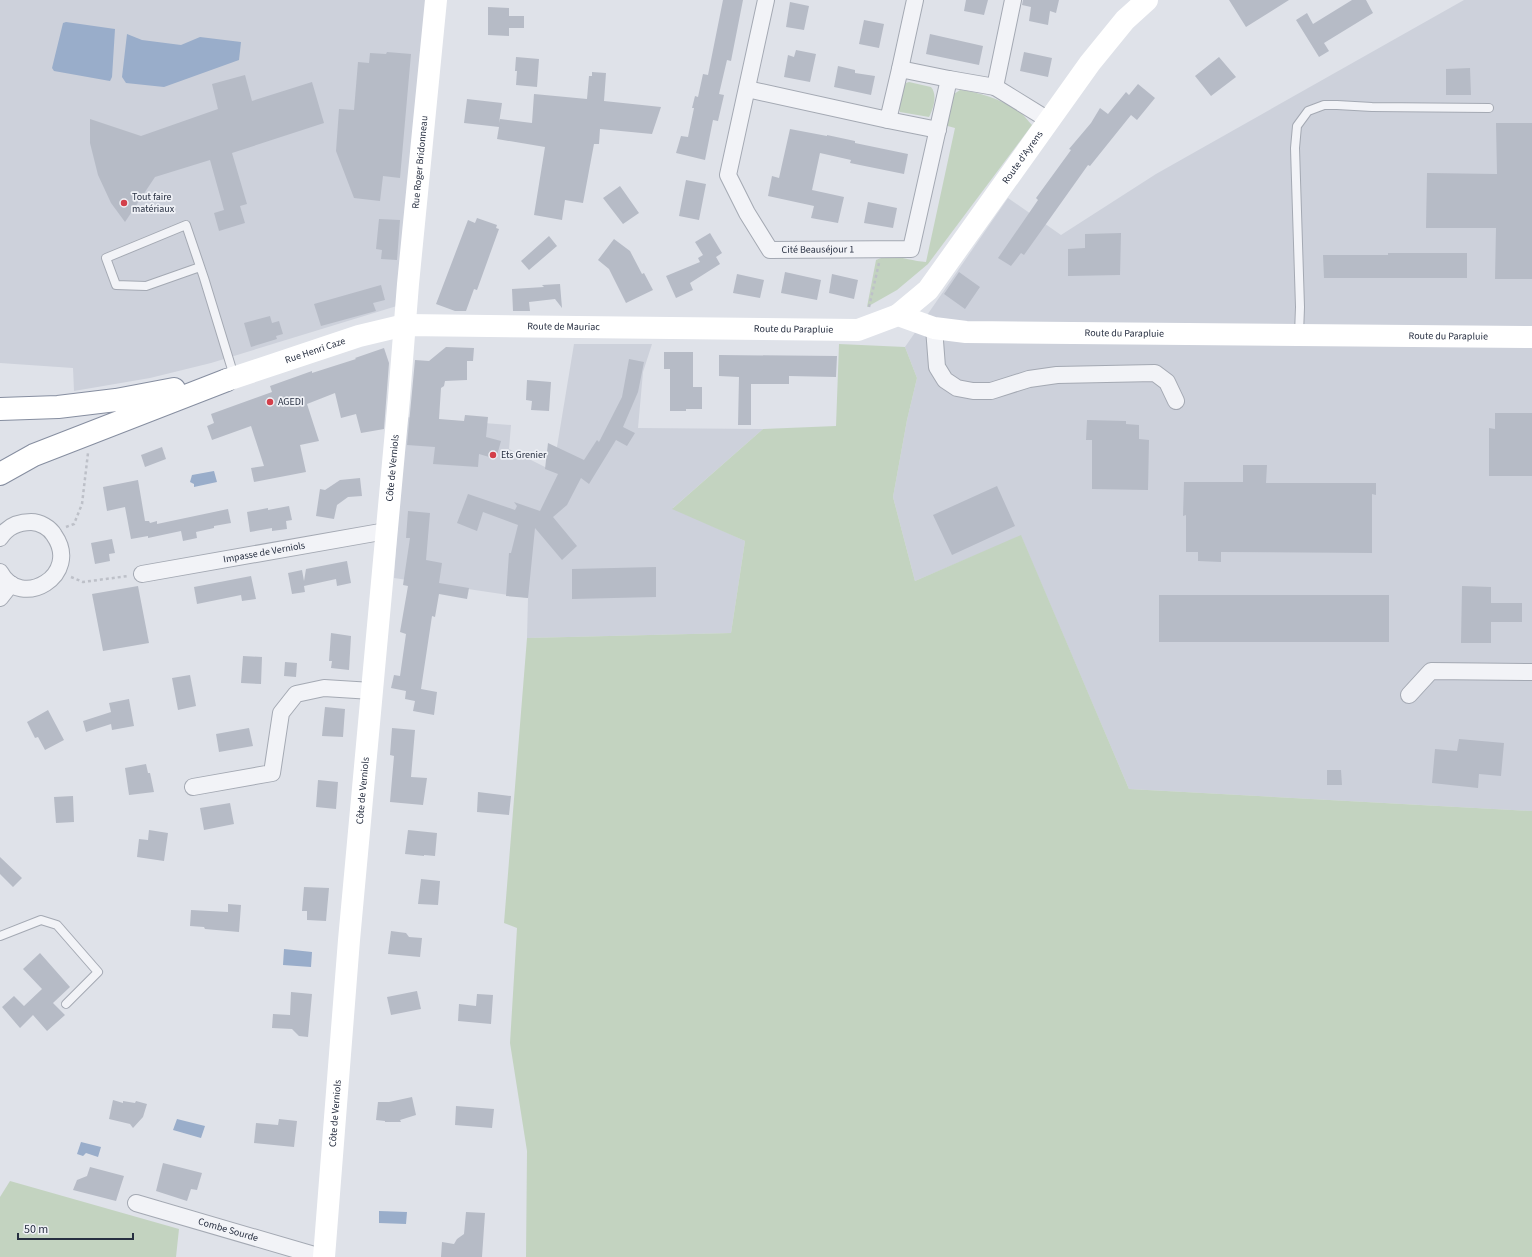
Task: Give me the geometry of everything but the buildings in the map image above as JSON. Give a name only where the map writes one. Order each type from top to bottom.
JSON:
[{"type":"main road","name":"Rue Roger Bridonneau","points":[[405,326],[436,0]]},
{"type":"main road","name":"Route d'Ayrens","points":[[898,315],[928,290],[1090,63],[1124,20],[1147,0]]},
{"type":"main road","name":"Route du Parapluie","points":[[722,329],[858,330],[898,315],[934,328],[966,332],[1532,337]]},
{"type":"main road","name":"Route de Mauriac","points":[[405,326],[722,329]]},
{"type":"main road","name":"Rue Henri Caze","points":[[231,378],[360,336],[405,326]]},
{"type":"main road","name":"Côte de Verniols","points":[[324,1257],[349,940],[405,326]]},
{"type":"main road","points":[[0,409],[58,407],[116,400],[231,378]]},
{"type":"main road","points":[[0,474],[34,455],[231,378]]},
{"type":"street","name":"Cité Beauséjour 1","points":[[766,0],[728,175],[747,213],[770,250],[911,249],[949,79]]},
{"type":"street","points":[[888,120],[915,0]]},
{"type":"street","points":[[995,87],[1014,0]]},
{"type":"street","points":[[900,69],[995,87],[1050,121]]},
{"type":"street","points":[[747,89],[938,130]]},
{"type":"street","points":[[934,328],[937,367],[945,380],[957,388],[973,391],[991,391],[1029,379],[1057,375],[1154,373],[1167,382],[1176,401]]},
{"type":"street","points":[[0,538],[11,526],[22,522],[33,522],[44,526],[53,532],[61,551],[61,562],[57,572],[51,580],[42,586],[21,588],[11,584],[2,576],[0,572]]},
{"type":"street","name":"Impasse de Verniols","points":[[142,574],[386,531]]},
{"type":"street","points":[[0,598],[11,584]]},
{"type":"street","points":[[1409,695],[1431,671],[1532,672]]},
{"type":"street","points":[[193,787],[272,773],[281,713],[296,694],[324,688],[372,691]]},
{"type":"street","name":"Combe Sourde","points":[[136,1203],[321,1257]]},
{"type":"lane","points":[[1299,335],[1300,307],[1295,148],[1297,126],[1308,111],[1324,105],[1489,108]]},
{"type":"lane","points":[[200,267],[146,286],[116,285],[106,258],[186,225],[200,267],[231,378]]},
{"type":"lane","points":[[0,936],[41,920],[57,925],[98,972],[66,1004]]},
{"type":"path","points":[[866,327],[870,301],[882,249]]},
{"type":"path","points":[[53,532],[74,524],[82,504],[90,432]]},
{"type":"path","points":[[57,572],[83,582],[142,574]]},
{"type":"shaded area","points":[[0,0],[428,0],[400,305],[211,363],[150,378],[74,391],[73,368],[0,363]]},
{"type":"shaded area","points":[[1464,0],[1532,0],[1532,811],[1129,789],[1021,536],[915,581],[893,497],[907,420],[917,378],[905,347],[1008,198],[1061,235],[1156,174]]},
{"type":"shaded area","points":[[574,344],[652,344],[643,372],[638,428],[763,429],[673,508],[745,541],[731,633],[527,638],[528,598],[394,578],[405,417],[511,425],[509,449],[553,471]]},
{"type":"green space","points":[[909,82],[931,87],[933,90],[934,102],[929,117],[900,112],[899,108],[904,86]]},
{"type":"green space","points":[[960,90],[982,94],[1013,107],[1023,114],[1032,125],[928,264],[897,290],[867,307],[876,260],[894,257],[926,262],[955,128],[944,125],[951,96]]},
{"type":"green space","points":[[839,344],[905,347],[917,378],[907,420],[893,497],[915,581],[1021,535],[1129,789],[1532,811],[1532,1257],[526,1257],[527,1151],[510,1043],[517,928],[504,923],[527,638],[731,633],[745,541],[672,509],[763,429],[836,426]]},
{"type":"green space","points":[[10,1181],[179,1229],[176,1257],[0,1257],[0,1197]]},
{"type":"water","points":[[66,22],[115,29],[112,77],[110,81],[54,71],[52,68],[63,23]]},
{"type":"water","points":[[127,34],[142,40],[181,45],[200,37],[241,42],[239,60],[164,87],[126,83],[122,77]]},
{"type":"water","points":[[214,471],[217,482],[194,487],[194,484],[190,482],[192,475]]},
{"type":"water","points":[[284,949],[312,952],[311,967],[283,965]]},
{"type":"water","points":[[177,1119],[205,1126],[201,1138],[173,1130]]},
{"type":"water","points":[[81,1142],[101,1147],[98,1157],[86,1153],[83,1156],[77,1154]]},
{"type":"water","points":[[379,1211],[407,1212],[406,1224],[379,1223]]},
{"type":"place","name":"Tout faire matériaux","points":[[124,203]]},
{"type":"place","name":"AGEDI","points":[[270,402]]},
{"type":"place","name":"Ets Grenier","points":[[493,455]]}]
